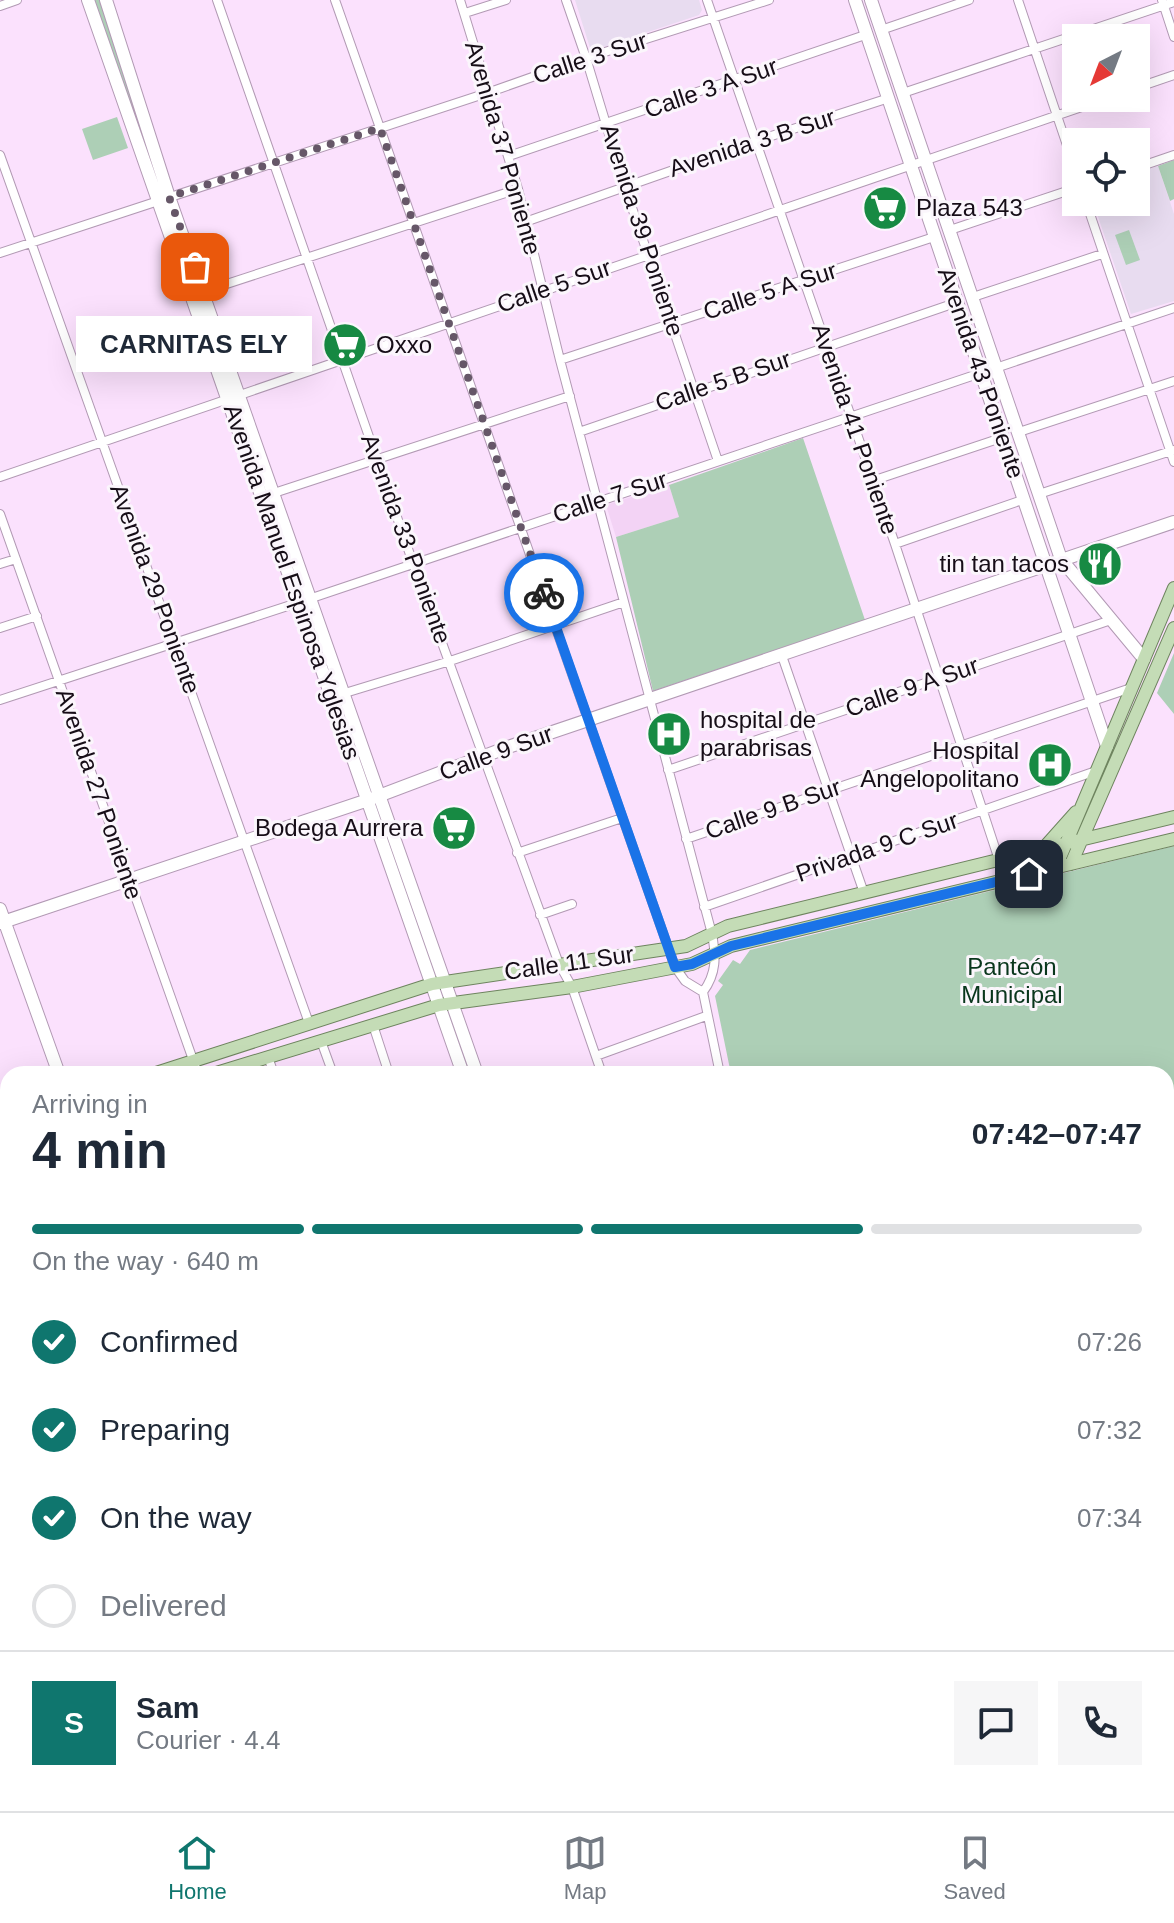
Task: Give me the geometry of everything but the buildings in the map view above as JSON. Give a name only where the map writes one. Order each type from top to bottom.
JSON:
[{"type":"main road","name":"Avenida Manuel Espinosa Yglesias","points":[[88,0],[164,199],[374,798],[454,1003],[474,1066]]},
{"type":"main road","name":"Avenida Manuel Espinosa Yglesias","points":[[106,0],[164,199]]},
{"type":"main road","name":"Avenida 43 Poniente","points":[[855,0],[1107,746]]},
{"type":"main road","name":"Avenida 43 Poniente","points":[[871,0],[1061,559],[1144,659]]},
{"type":"main road","name":"Avenida Manuel Espinosa Yglesias","points":[[234,397],[274,493],[305,600],[345,693],[374,798],[460,1066]]},
{"type":"main road","name":"Calle 9 Sur","points":[[1,918],[374,798],[482,756],[1174,522]]},
{"type":"main road","points":[[1056,867],[1174,588]]},
{"type":"main road","points":[[1071,864],[1174,628]]},
{"type":"main road","points":[[1042,849],[1083,803]]},
{"type":"main road","name":"Calle 11 Sur","points":[[174,1066],[432,984],[649,952],[667,943],[686,946],[728,926],[1174,817]]},
{"type":"main road","name":"Calle 11 Sur","points":[[239,1066],[439,1005],[572,987],[692,964],[731,946],[1174,839]]},
{"type":"main road","points":[[1,918],[56,1066]]},
{"type":"street","points":[[0,6],[17,0]]},
{"type":"street","name":"Avenida 33 Poniente","points":[[217,0],[482,756],[559,964],[572,987],[599,1066]]},
{"type":"street","points":[[335,0],[675,967],[685,981],[703,992],[718,1066]]},
{"type":"street","name":"Avenida 37 Poniente","points":[[460,0],[518,189],[560,360],[712,934],[716,953],[712,977],[703,992]]},
{"type":"street","points":[[465,13],[506,0]]},
{"type":"street","name":"Avenida 39 Poniente","points":[[566,0],[625,187],[718,461]]},
{"type":"street","name":"Avenida 41 Poniente","points":[[707,0],[895,544],[999,860]]},
{"type":"street","name":"Calle 3 Sur","points":[[0,253],[769,0]]},
{"type":"street","points":[[881,30],[969,0]]},
{"type":"street","points":[[1018,0],[1062,131]]},
{"type":"street","points":[[903,93],[1163,3],[1174,2]]},
{"type":"street","points":[[1163,3],[1174,37]]},
{"type":"street","name":"Calle 3 A Sur","points":[[509,156],[868,34]]},
{"type":"street","points":[[1150,83],[1174,75]]},
{"type":"street","name":"Avenida 3 B Sur","points":[[525,222],[889,98]]},
{"type":"street","name":"Calle 5 Sur","points":[[0,477],[543,292],[648,253],[1068,112]]},
{"type":"street","name":"Avenida 29 Poniente","points":[[0,155],[309,1023]]},
{"type":"street","points":[[1150,163],[1174,155]]},
{"type":"street","points":[[197,294],[518,189]]},
{"type":"street","points":[[950,230],[1062,193]]},
{"type":"street","points":[[1090,216],[1174,462]]},
{"type":"street","name":"Calle 5 A Sur","points":[[560,360],[934,237]]},
{"type":"street","points":[[973,297],[1102,254]]},
{"type":"street","name":"Calle 5 B Sur","points":[[579,432],[958,302]]},
{"type":"street","name":"Calle 7 Sur","points":[[0,700],[1174,308]]},
{"type":"street","points":[[1019,432],[1174,381]]},
{"type":"street","points":[[274,493],[570,396]]},
{"type":"street","points":[[872,481],[1004,437]]},
{"type":"street","points":[[1039,494],[1172,451]]},
{"type":"street","points":[[895,544],[1025,499]]},
{"type":"street","name":"Avenida 27 Poniente","points":[[0,514],[195,1066]]},
{"type":"street","points":[[0,564],[16,559]]},
{"type":"street","points":[[345,693],[624,602]]},
{"type":"street","points":[[0,628],[37,616]]},
{"type":"street","name":"Calle 9 A Sur","points":[[668,770],[1111,620]]},
{"type":"street","points":[[781,653],[864,893]]},
{"type":"street","name":"Calle 9 B Sur","points":[[686,839],[1132,687]]},
{"type":"street","name":"Privada 9 C Sur","points":[[704,907],[1096,771]]},
{"type":"street","points":[[517,853],[622,818]]},
{"type":"street","points":[[540,915],[572,904]]},
{"type":"street","points":[[596,1056],[706,1016]]},
{"type":"street","points":[[373,1025],[386,1066]]},
{"type":"street","points":[[321,1041],[330,1066]]},
{"type":"street","points":[[268,1057],[271,1066]]},
{"type":"shaded area","points":[[575,0],[699,0],[702,10],[699,15],[591,51]]},
{"type":"shaded area","points":[[1158,166],[1174,214],[1174,301],[1131,314],[1098,216],[1150,216],[1150,169]]},
{"type":"shaded area","points":[[669,485],[679,517],[616,537],[606,505]]},
{"type":"green space","points":[[92,0],[104,0],[147,149],[142,146]]},
{"type":"green space","points":[[117,117],[128,148],[93,160],[82,129]]},
{"type":"green space","points":[[1174,160],[1174,199],[1170,201],[1158,166]]},
{"type":"green space","points":[[1129,230],[1140,260],[1126,265],[1115,235]]},
{"type":"green space","points":[[803,438],[865,620],[653,691],[616,537],[679,517],[669,485]]},
{"type":"green space","points":[[1174,653],[1174,714],[1157,693]]},
{"type":"green space","name":"Panteón Municipal","points":[[1174,846],[1174,1066],[729,1066],[715,996],[723,985],[718,981],[733,960],[740,964],[750,950]]},
{"type":"way so far","points":[[195,267],[169,197],[380,128],[544,593]]},
{"type":"place","name":"Plaza 543","points":[[885,208]]},
{"type":"place","name":"CARNITAS ELY","points":[[195,267]]},
{"type":"place","name":"Oxxo","points":[[345,345]]},
{"type":"place","name":"tin tan tacos","points":[[1100,564]]},
{"type":"place","name":"hospital de parabrisas","points":[[669,734]]},
{"type":"place","name":"Hospital Angelopolitano","points":[[1050,765]]},
{"type":"place","name":"Bodega Aurrera","points":[[454,828]]},
{"type":"route","points":[[544,593],[675,967],[692,964],[731,946],[1029,874]]}]
